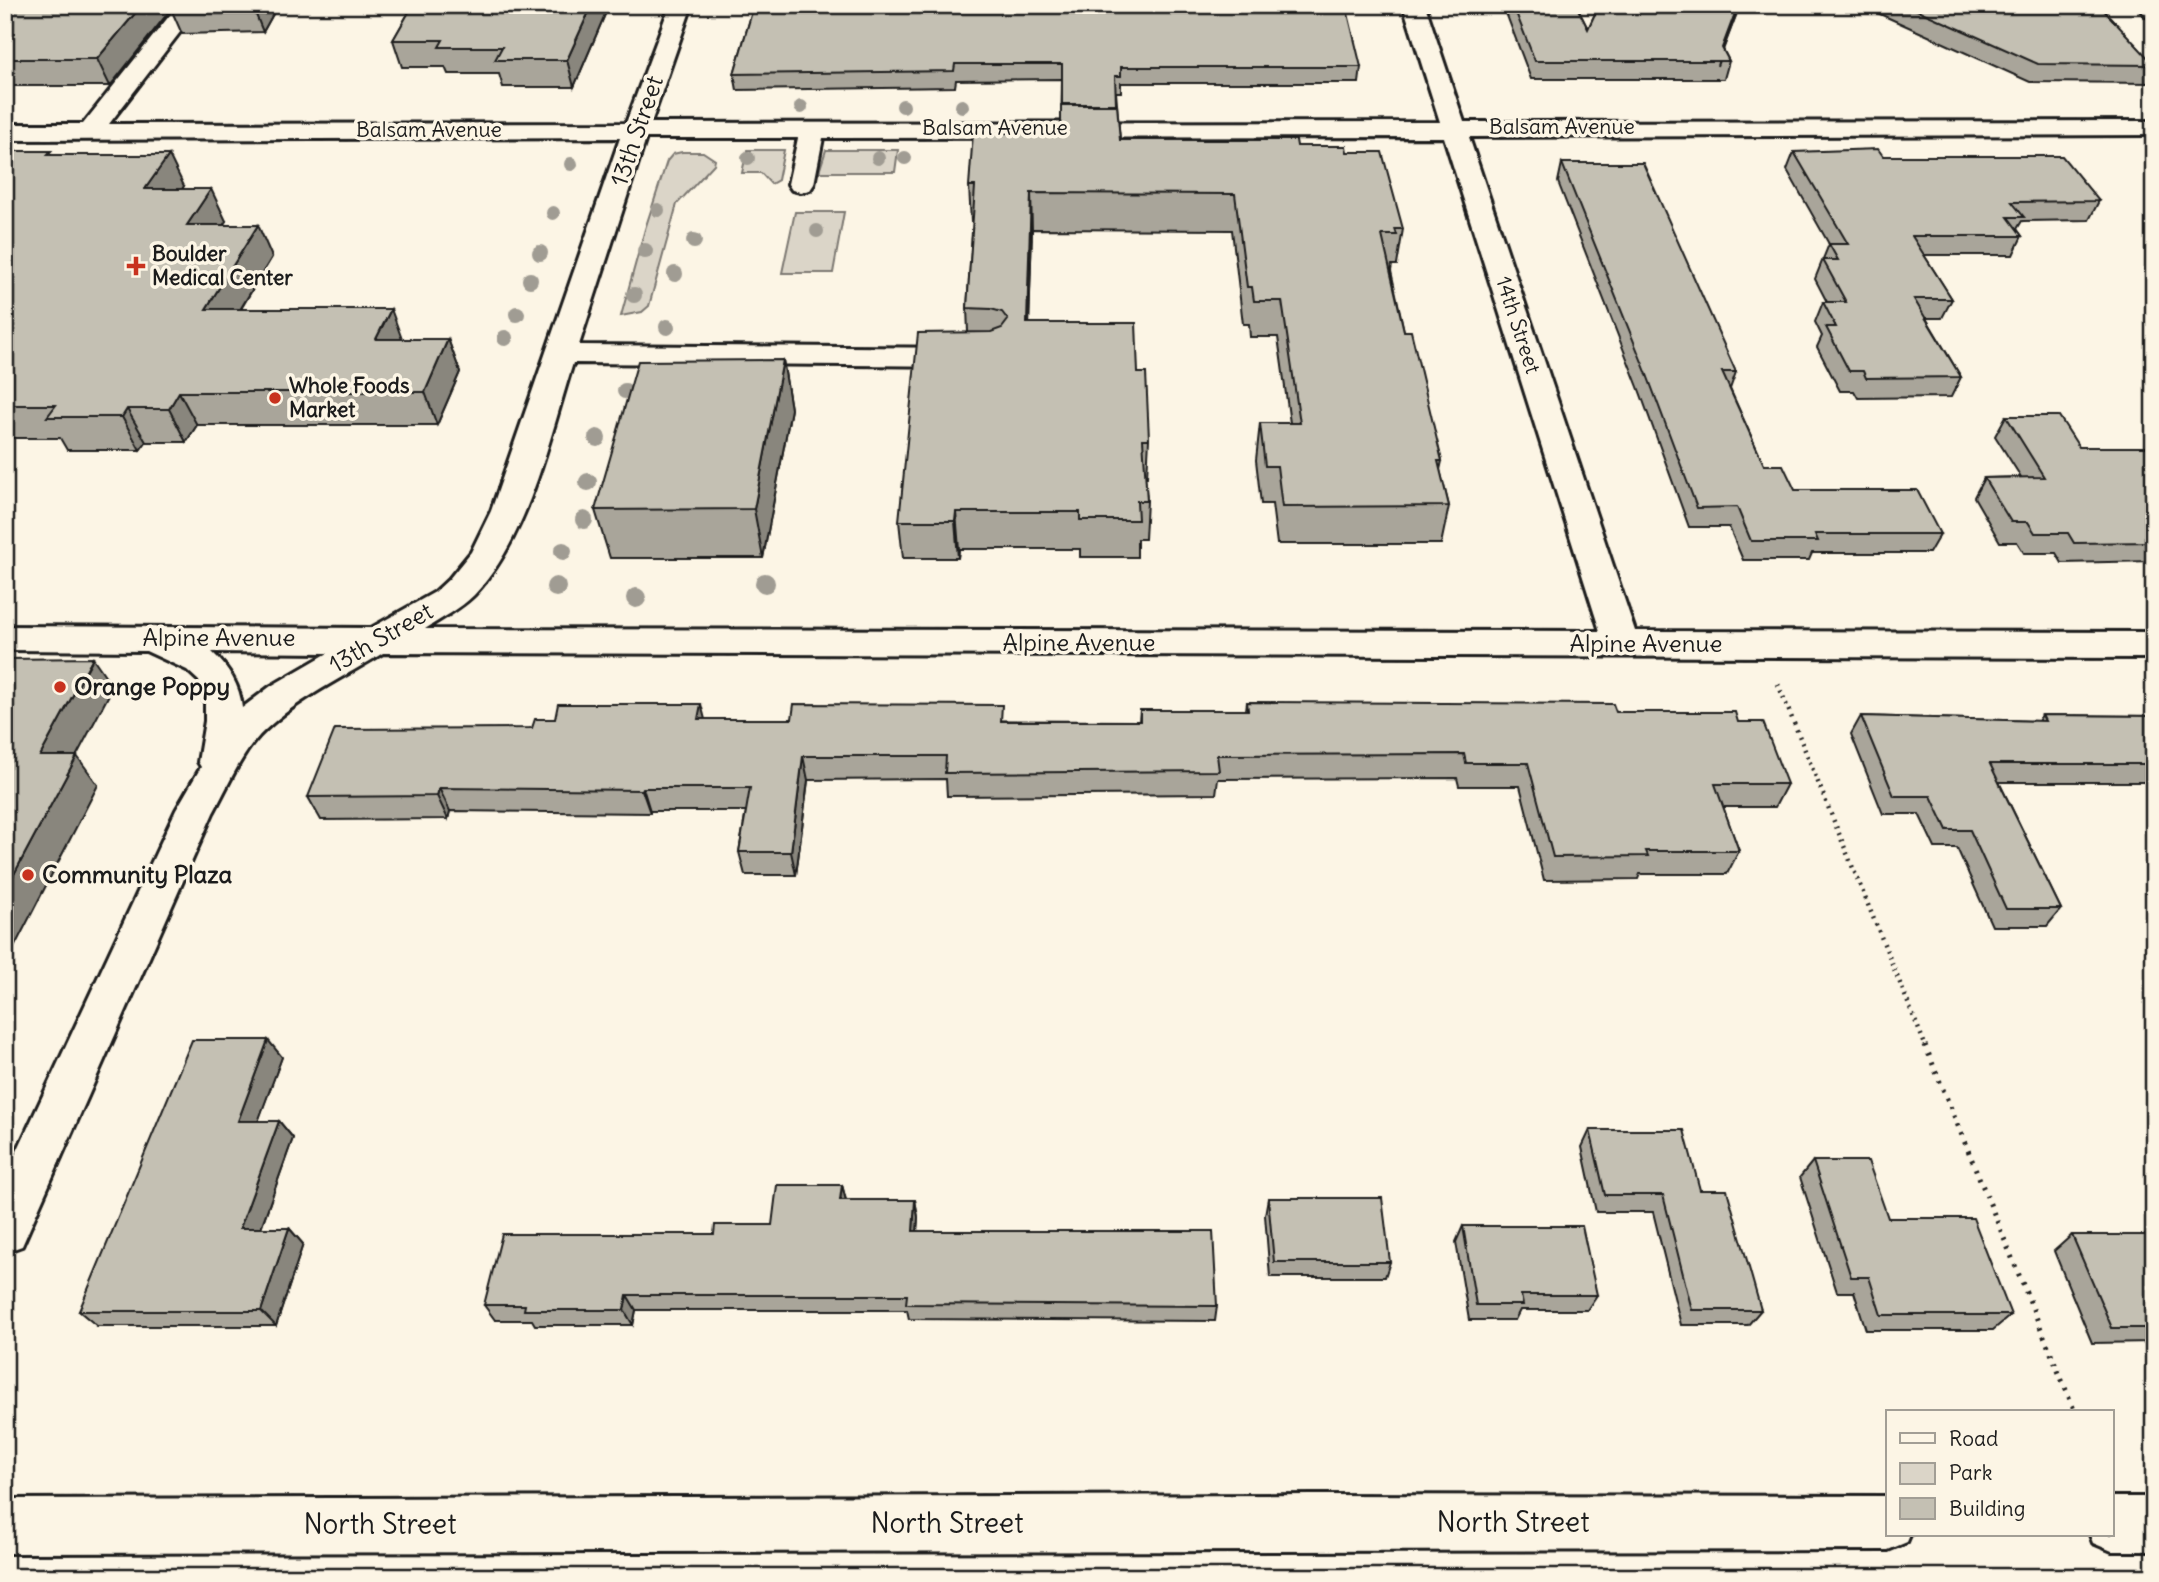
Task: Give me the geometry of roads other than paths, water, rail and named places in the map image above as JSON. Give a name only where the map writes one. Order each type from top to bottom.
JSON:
[{"type":"street","points":[[90,132],[190,5]]},
{"type":"street","name":"13th Street","points":[[5,1230],[214,774],[235,741],[260,713],[312,677],[447,600],[463,587],[486,558],[505,520],[636,129],[681,5]]},
{"type":"street","name":"14th Street","points":[[1414,5],[1622,645]]},
{"type":"street","points":[[2148,5],[2154,11]]},
{"type":"street","name":"Balsam Avenue","points":[[5,132],[1454,127],[2154,128]]},
{"type":"street","points":[[801,184],[812,129]]},
{"type":"street","points":[[561,354],[992,357]]},
{"type":"street","name":"Alpine Avenue","points":[[5,638],[2154,645]]},
{"type":"street","points":[[131,638],[190,654],[204,663],[216,680],[226,713],[214,774]]},
{"type":"street","name":"North Street","points":[[5,1525],[1886,1523]]},
{"type":"street","points":[[2114,1524],[2154,1524]]},
{"type":"place","name":"Boulder Medical Center","points":[[136,266]]},
{"type":"place","name":"Whole Foods Market","points":[[275,398]]},
{"type":"place","name":"Orange Poppy","points":[[60,687]]},
{"type":"place","name":"Community Plaza","points":[[28,875]]}]
